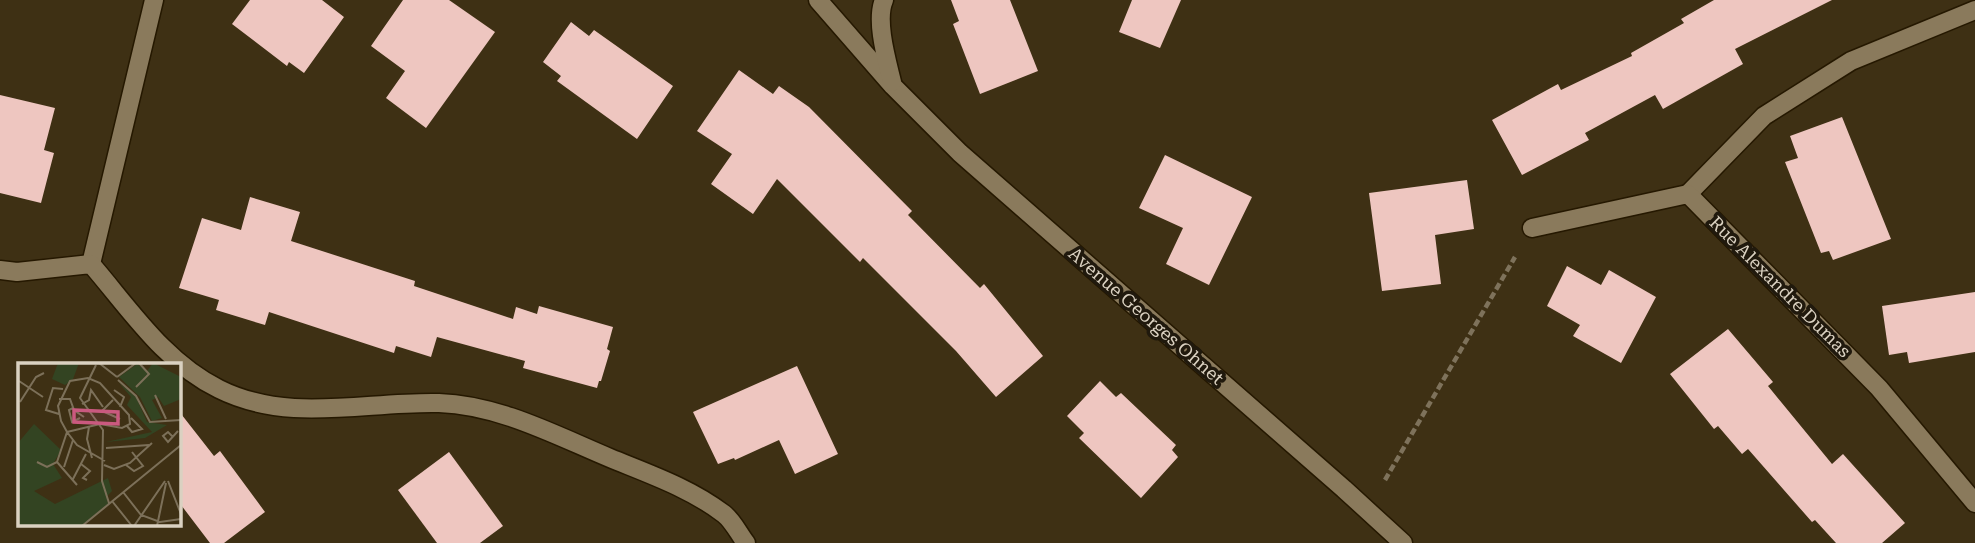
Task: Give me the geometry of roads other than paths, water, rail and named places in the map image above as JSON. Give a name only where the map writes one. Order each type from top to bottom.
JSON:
[{"type":"street","points":[[90,264],[154,0]]},
{"type":"street","name":"Avenue Georges Ohnet","points":[[818,0],[893,86],[960,153],[1403,543]]},
{"type":"street","points":[[884,0],[881,7],[884,44],[893,86]]},
{"type":"street","points":[[1532,228],[1689,194],[1764,116],[1851,61],[1975,10]]},
{"type":"street","name":"Rue Alexandre Dumas","points":[[1689,194],[1879,388],[1975,503]]},
{"type":"street","points":[[0,270],[17,272],[90,264]]},
{"type":"street","points":[[90,264],[179,363]]},
{"type":"street","points":[[180,364],[219,389],[251,400],[293,409],[438,403],[488,410],[511,417],[690,491],[727,515],[746,543]]}]
